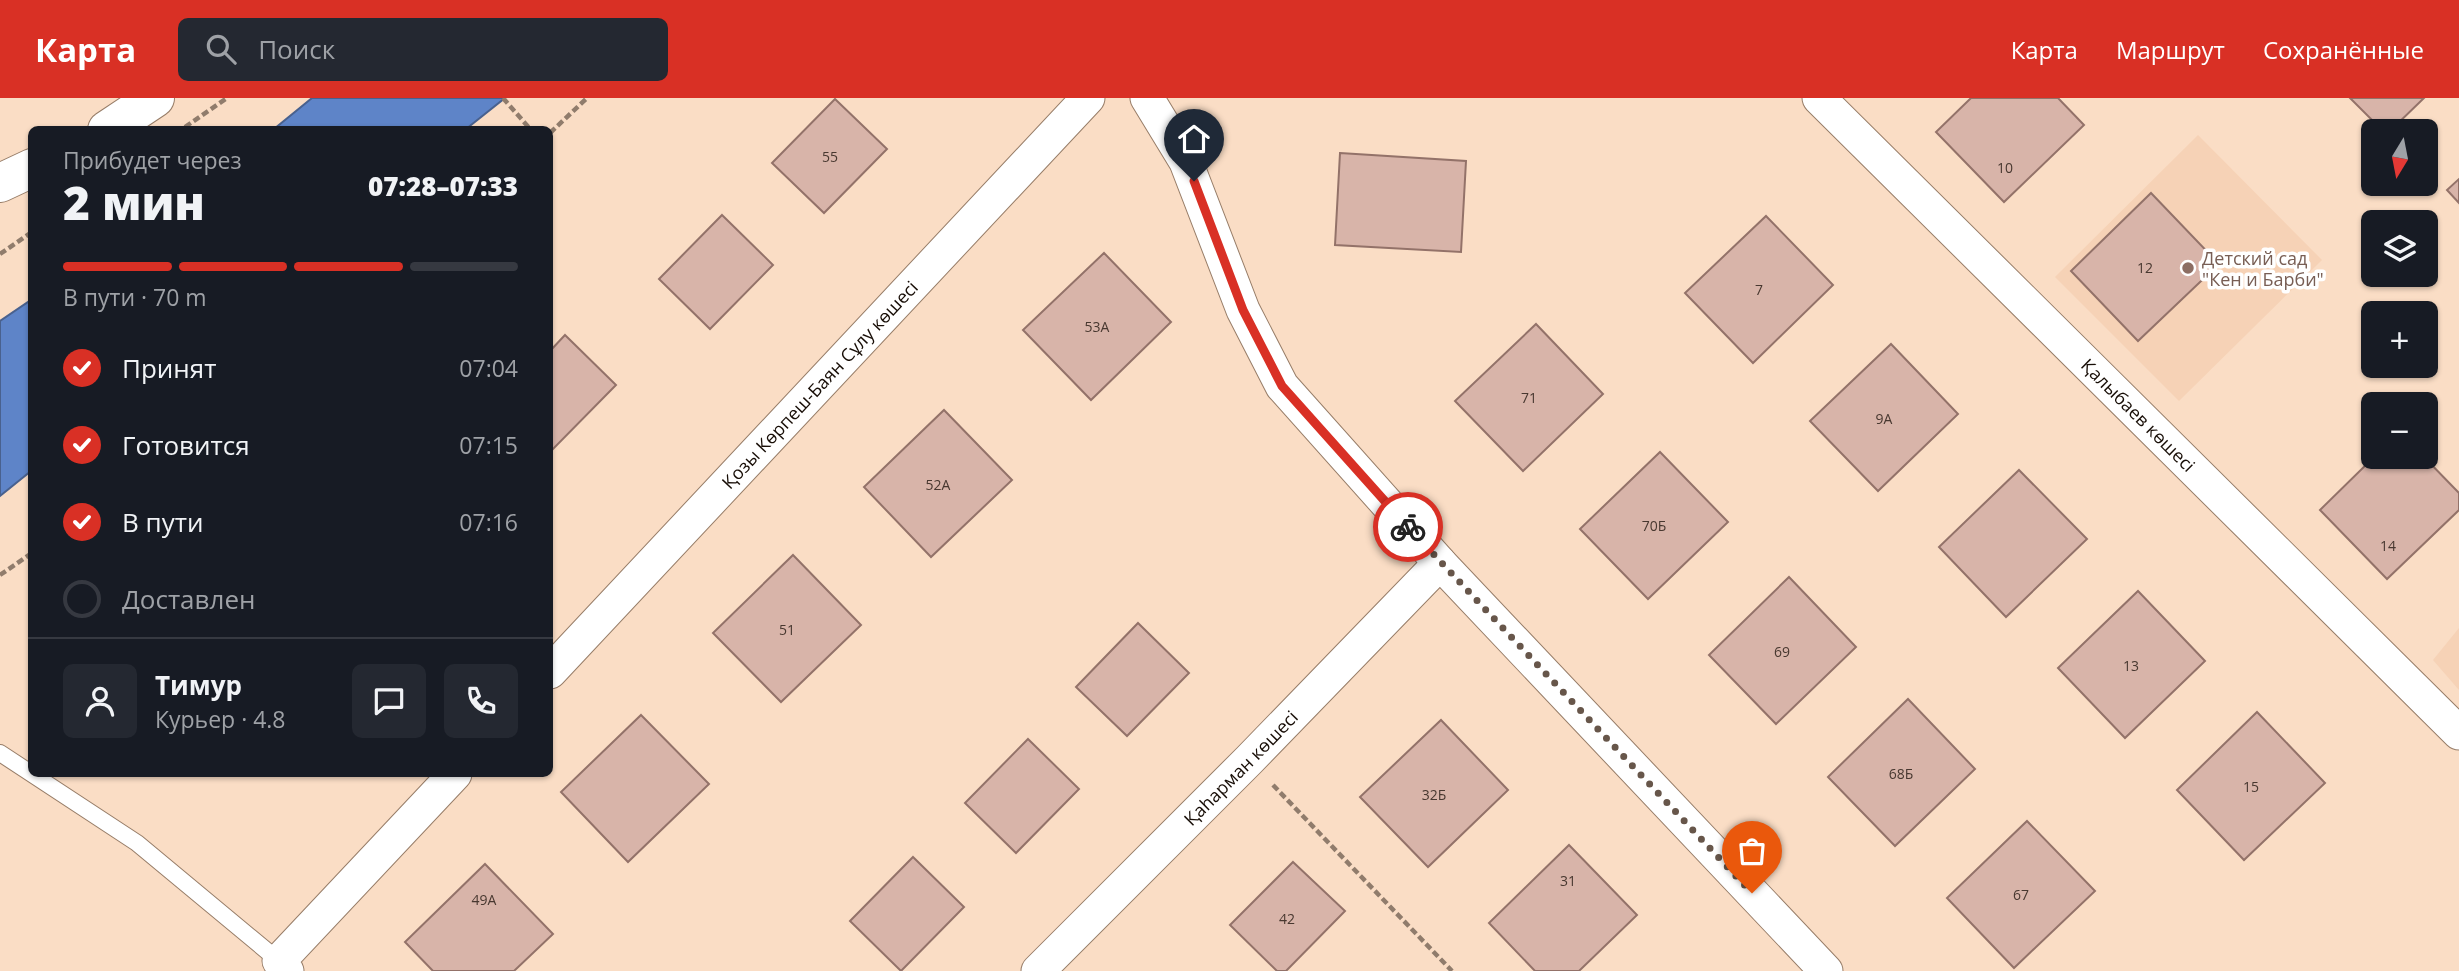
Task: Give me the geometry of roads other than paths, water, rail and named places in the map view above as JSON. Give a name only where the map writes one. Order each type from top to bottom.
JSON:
[{"type":"street","points":[[113,126],[155,98]]},
{"type":"street","name":"Қозы Көрпеш-Баян Сұлу көшесі","points":[[553,669],[1088,98]]},
{"type":"street","points":[[1147,98],[1186,162],[1243,310],[1282,386],[1440,563],[1826,971]]},
{"type":"street","name":"Қалыбаев көшесі","points":[[1819,98],[2459,733]]},
{"type":"street","points":[[0,183],[28,170]]},
{"type":"street","name":"Қаһарман көшесі","points":[[1038,971],[1249,760],[1440,563]]},
{"type":"street","points":[[283,966],[452,777]]},
{"type":"lane","points":[[0,753],[28,771]]},
{"type":"lane","points":[[37,777],[137,843],[283,966]]},
{"type":"water","points":[[312,98],[505,98],[470,126],[278,126]]},
{"type":"water","points":[[28,302],[28,473],[0,496],[0,321]]},
{"type":"place","name":"Детский сад \"Кен и Барби\"","points":[[2188,268]]}]
